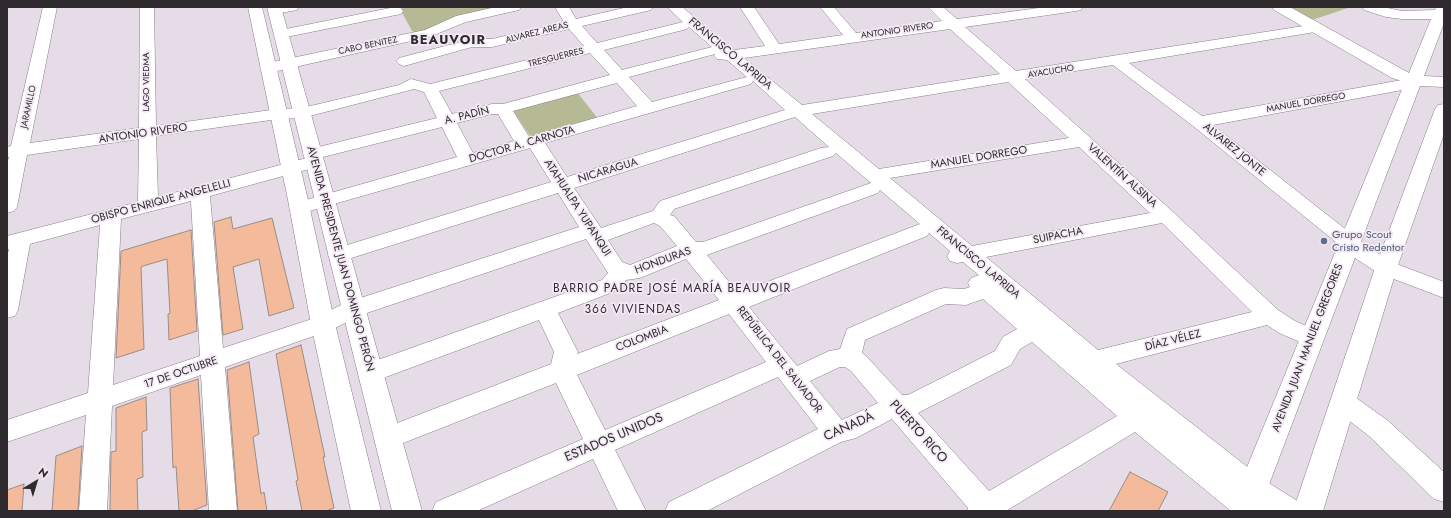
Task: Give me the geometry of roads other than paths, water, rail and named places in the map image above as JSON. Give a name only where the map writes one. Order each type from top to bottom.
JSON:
[{"type":"main road","points":[[1279,7],[1389,71],[1411,86],[1444,82]]},
{"type":"main road","points":[[1369,7],[1386,13],[1402,15],[1442,10]]},
{"type":"main road","name":"AVENIDA PRESIDENTE JUAN DOMINGO PERÓN","points":[[274,8],[281,34],[278,66],[302,113],[324,202],[407,511]]},
{"type":"main road","name":"AVENIDA PRESIDENTE JUAN DOMINGO PERÓN","points":[[274,8],[278,66],[278,114],[291,168],[360,509]]},
{"type":"main road","name":"AVENIDA JUAN MANUEL GREGORES","points":[[1249,505],[1349,242],[1442,10]]},
{"type":"main road","points":[[1308,511],[1386,268],[1444,109]]},
{"type":"street","name":"JARAMILLO","points":[[7,207],[14,151],[50,7]]},
{"type":"street","name":"LAGO VIEDMA","points":[[147,7],[148,206]]},
{"type":"street","name":"CABO BENITEZ","points":[[278,66],[439,30],[461,19],[514,7]]},
{"type":"street","points":[[562,7],[572,24],[648,108]]},
{"type":"street","name":"ALVAREZ AREAS","points":[[404,61],[472,43],[492,43],[646,7]]},
{"type":"street","name":"FRANCISCO LAPRIDA","points":[[660,7],[792,113],[958,256],[1146,414],[1249,505],[1289,511]]},
{"type":"street","name":"FRANCISCO LAPRIDA","points":[[674,7],[745,81],[792,113],[827,152],[873,182],[920,231],[958,256],[986,290],[1034,330],[1085,363]]},
{"type":"street","points":[[747,7],[774,48]]},
{"type":"street","points":[[827,7],[852,37]]},
{"type":"street","name":"VALENTÍN ALSINA","points":[[935,7],[1166,216],[1270,316],[1287,327],[1312,338]]},
{"type":"street","name":"ANTONIO RIVERO","points":[[719,54],[774,48],[953,23],[1023,10],[1076,7]]},
{"type":"street","points":[[281,34],[395,9],[403,39],[404,61],[412,79],[412,84]]},
{"type":"street","points":[[461,19],[474,38],[472,43]]},
{"type":"street","name":"TRESGUERRES","points":[[430,89],[682,26]]},
{"type":"street","name":"AYACUCHO","points":[[792,113],[1118,62],[1316,28]]},
{"type":"street","name":"A. PADÍN","points":[[313,158],[492,109],[502,109],[620,76],[719,54]]},
{"type":"street","name":"ALVAREZ JONTE","points":[[1118,62],[1199,122],[1365,255],[1386,268],[1444,290]]},
{"type":"street","name":"DOCTOR A. CARNOTA","points":[[299,208],[745,81]]},
{"type":"street","points":[[278,114],[302,113],[405,88],[412,84],[430,89],[468,160]]},
{"type":"street","name":"MANUEL DORREGO","points":[[1199,122],[1411,86]]},
{"type":"street","name":"ATAHUALPA YUPANQUI","points":[[502,109],[562,185],[594,233],[614,267],[621,272]]},
{"type":"street","name":"NICARAGUA","points":[[338,255],[792,113]]},
{"type":"street","name":"ANTONIO RIVERO","points":[[14,151],[278,114]]},
{"type":"street","name":"MANUEL DORREGO","points":[[873,182],[1083,141]]},
{"type":"street","points":[[659,217],[667,205],[827,152]]},
{"type":"street","name":"OBISPO ENRIQUE ANGELELLI","points":[[14,241],[291,168],[313,158]]},
{"type":"street","name":"HONDURAS","points":[[370,373],[610,285],[621,272],[632,273],[690,249],[705,249],[873,182]]},
{"type":"street","points":[[200,192],[211,362],[223,511]]},
{"type":"street","points":[[93,511],[111,215]]},
{"type":"street","name":"SUIPACHA","points":[[958,256],[1166,216]]},
{"type":"street","name":"17 DE OCTUBRE","points":[[7,431],[323,324],[353,309],[594,233],[652,217],[659,217]]},
{"type":"street","name":"REPÚBLICA DEL SALVADOR","points":[[659,217],[667,221],[836,432]]},
{"type":"street","name":"COLOMBIA","points":[[388,438],[920,231]]},
{"type":"street","points":[[7,310],[14,241]]},
{"type":"street","points":[[848,356],[855,335],[944,296],[966,297],[986,290]]},
{"type":"street","points":[[545,310],[566,352],[562,370],[632,511]]},
{"type":"street","name":"DÍAZ VÉLEZ","points":[[1085,363],[1270,316]]},
{"type":"street","name":"CANADÁ","points":[[680,511],[836,432],[847,430],[895,406],[911,405],[1003,358],[1011,343],[1034,330]]},
{"type":"street","name":"ESTADOS UNIDOS","points":[[446,511],[599,444],[787,372],[848,356]]},
{"type":"street","name":"PUERTO RICO","points":[[848,356],[859,364],[984,510]]},
{"type":"street","points":[[1343,402],[1378,428],[1444,490]]},
{"type":"street","points":[[984,510],[1146,414]]},
{"type":"place","name":"Grupo Scout Cristo Redentor","points":[[1324,241]]},
{"type":"district","name":"BEAUVOIR","points":[[448,41]]},
{"type":"district","name":"BARRIO PADRE JOSÉ MARÍA BEAUVOIR","points":[[672,289]]},
{"type":"district","name":"366 VIVIENDAS","points":[[633,310]]}]
